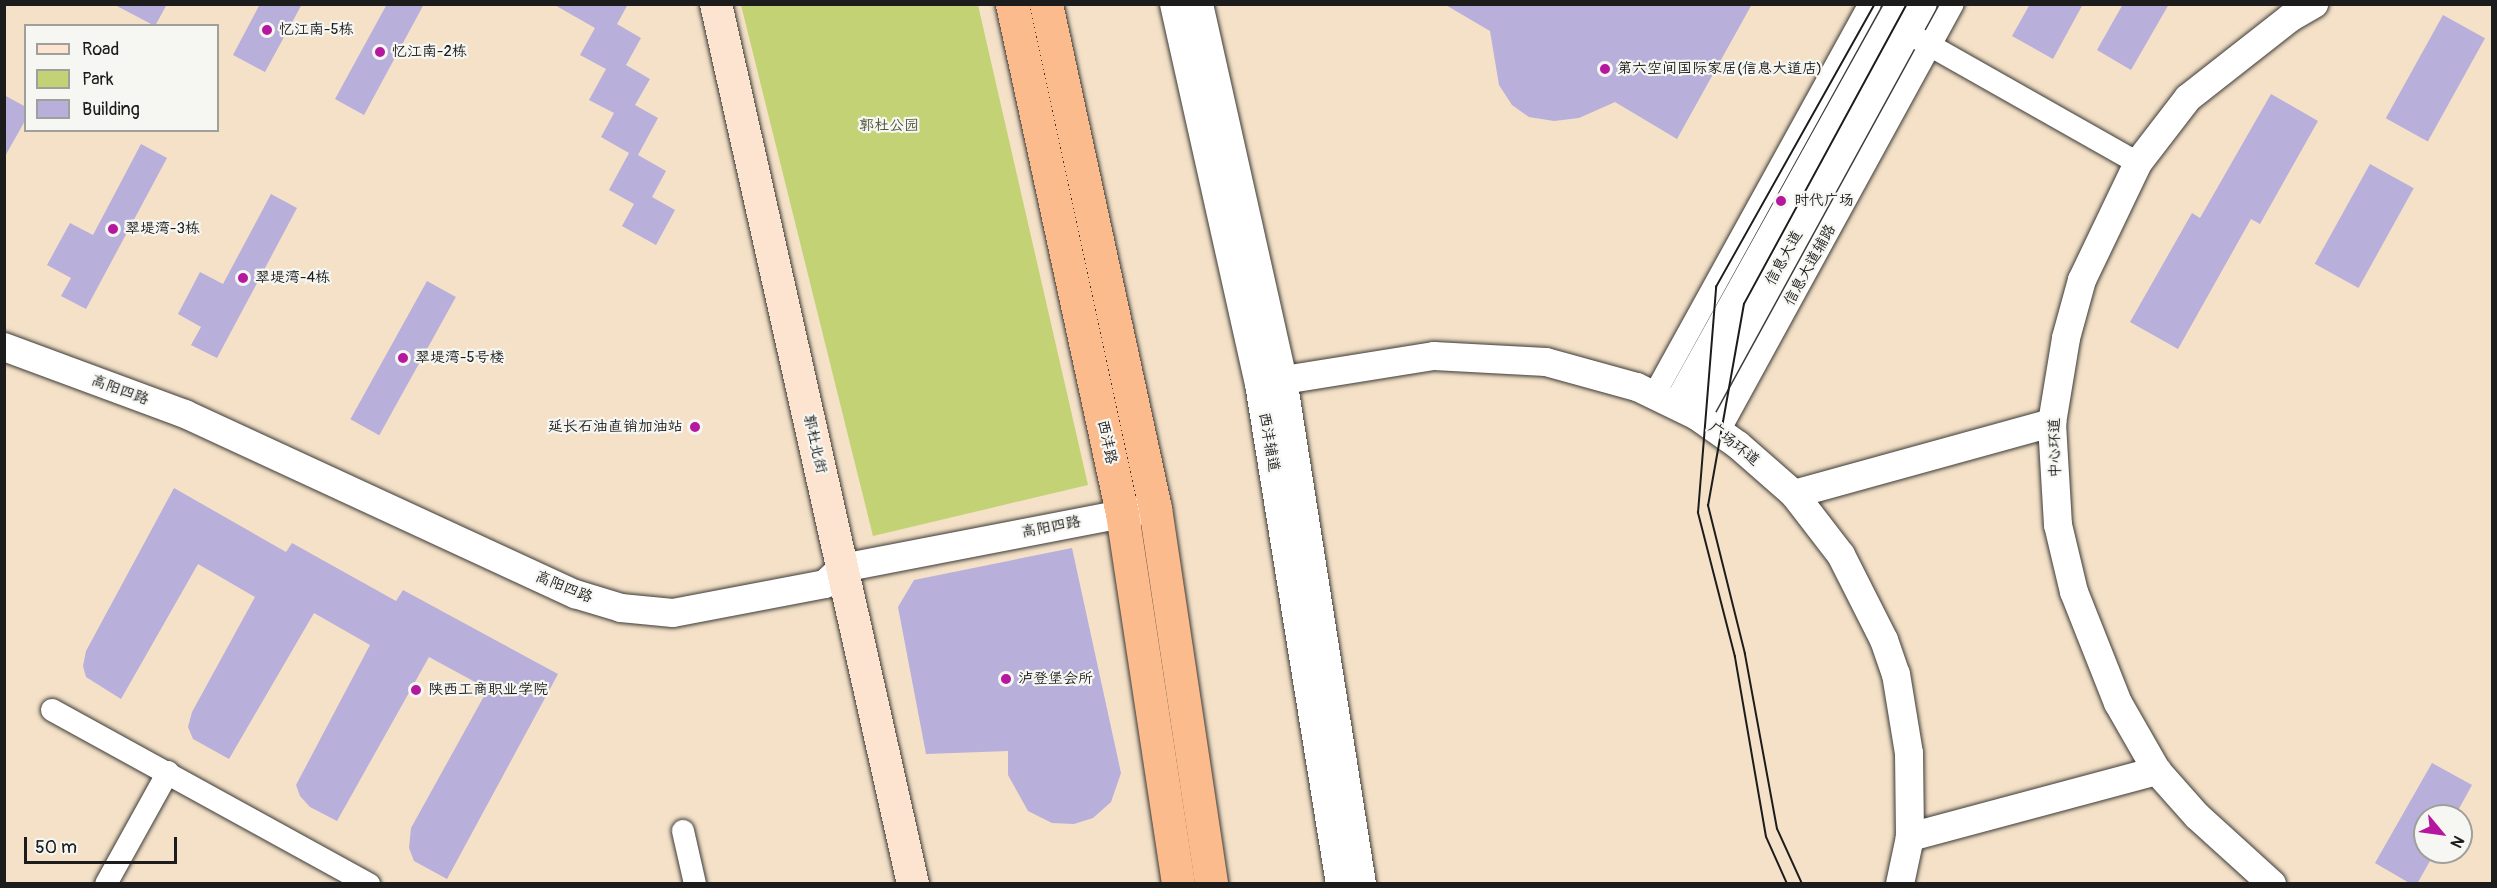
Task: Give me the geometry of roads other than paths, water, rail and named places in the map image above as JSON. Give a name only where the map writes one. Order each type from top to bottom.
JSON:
[{"type":"highway","name":"西沣路","points":[[1012,4],[1122,513],[1178,884]]},
{"type":"highway","points":[[1046,4],[1155,508],[1211,884]]},
{"type":"main road","name":"郭杜北街","points":[[696,4],[834,576],[913,884]]},
{"type":"main road","name":"郭杜北街","points":[[716,4],[834,576],[892,884]]},
{"type":"street","name":"西沣辅道","points":[[1174,4],[1271,382],[1340,884]]},
{"type":"street","name":"西沣辅道","points":[[1199,4],[1271,382],[1362,884]]},
{"type":"street","name":"信息大道","points":[[1687,412],[1899,22],[1923,4]]},
{"type":"street","points":[[1687,412],[1899,22],[1953,4]]},
{"type":"street","name":"中心环道","points":[[2272,884],[2197,816],[2157,771],[2118,703],[2074,592],[2058,525],[2052,423],[2066,338],[2082,280],[2138,163],[2188,98],[2290,18],[2314,4]]},
{"type":"street","points":[[1899,22],[2138,163]]},
{"type":"street","name":"高阳四路","points":[[4,347],[185,414],[575,594],[621,609],[674,613],[1122,513],[1155,508]]},
{"type":"street","name":"广场环道","points":[[1271,382],[1434,356],[1477,356],[1546,362],[1592,372],[1687,412],[1794,494],[1841,555],[1867,603],[1896,674],[1909,753],[1910,837],[1900,884]]},
{"type":"street","points":[[1794,494],[2052,423]]},
{"type":"street","points":[[52,710],[369,884]]},
{"type":"street","points":[[1910,837],[2157,771]]},
{"type":"street","points":[[106,884],[168,772]]},
{"type":"street","points":[[683,831],[695,884]]},
{"type":"tram line","points":[[1787,884],[1766,837],[1735,657],[1698,513],[1716,287],[1875,4]]},
{"type":"tram line","points":[[1802,884],[1777,829],[1745,654],[1708,506],[1744,304],[1907,4]]},
{"type":"place","name":"忆江南-5栋","points":[[267,30]]},
{"type":"place","name":"忆江南-2栋","points":[[380,52]]},
{"type":"place","name":"第六空间国际家居(信息大道店)","points":[[1605,69]]},
{"type":"place","name":"时代广场","points":[[1781,201]]},
{"type":"place","name":"翠堤湾-3栋","points":[[113,229]]},
{"type":"place","name":"翠堤湾-4栋","points":[[243,278]]},
{"type":"place","name":"翠堤湾-5号楼","points":[[403,358]]},
{"type":"place","name":"延长石油直销加油站","points":[[695,427]]},
{"type":"place","name":"泸登堡会所","points":[[1006,679]]},
{"type":"place","name":"陕西工商职业学院","points":[[416,690]]},
{"type":"park label","name":"郭杜公园","points":[[889,126]]}]
